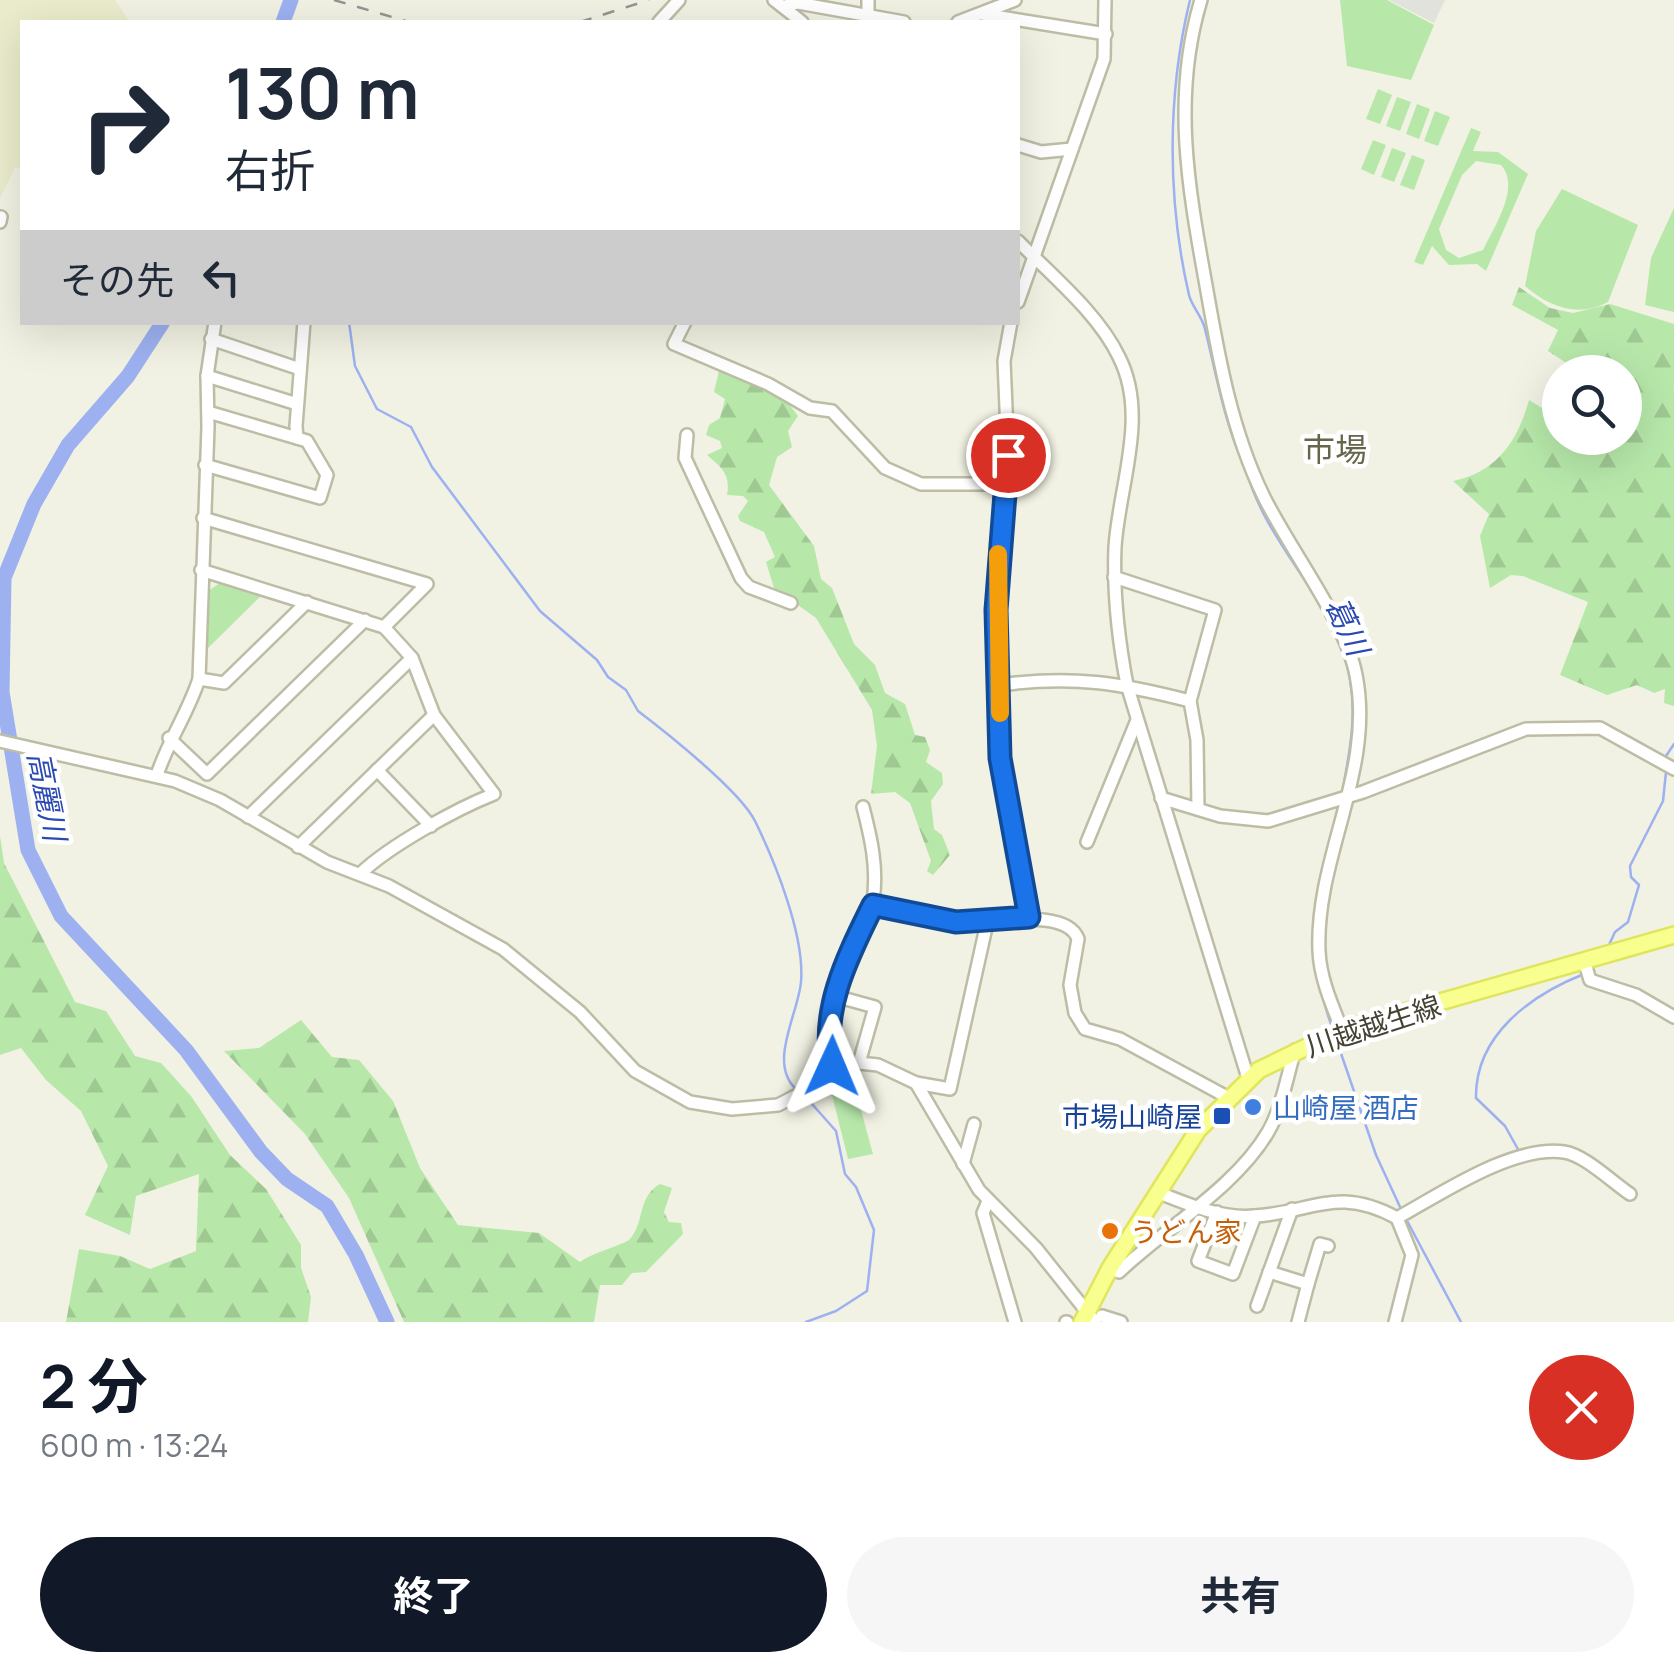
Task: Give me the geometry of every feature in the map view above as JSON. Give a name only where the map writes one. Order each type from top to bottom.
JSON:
[{"type":"main road","name":"川越越生線","points":[[1092,1318],[1110,1268],[1157,1192],[1227,1097],[1248,1078],[1295,1050],[1337,1032],[1674,935]]},
{"type":"street","points":[[661,20],[679,0]]},
{"type":"street","points":[[868,0],[868,16]]},
{"type":"street","points":[[964,20],[1015,0]]},
{"type":"street","points":[[1020,296],[1104,59],[1104,0]]},
{"type":"street","points":[[1202,0],[1184,84],[1184,153],[1218,355],[1254,474],[1339,631],[1356,672],[1360,709],[1349,797],[1319,926],[1324,982],[1337,1032]]},
{"type":"street","points":[[780,3],[892,20]]},
{"type":"street","points":[[780,3],[800,20]]},
{"type":"street","points":[[982,14],[1019,20]]},
{"type":"street","points":[[1020,20],[1106,34]]},
{"type":"street","points":[[1020,146],[1041,152],[1072,148]]},
{"type":"street","points":[[1020,243],[1102,331],[1119,355],[1128,382],[1133,413],[1114,576],[1115,624],[1126,685],[1248,1078]]},
{"type":"street","points":[[157,775],[169,738],[190,706],[199,680],[206,376],[214,325]]},
{"type":"street","points":[[297,438],[294,402],[304,325]]},
{"type":"street","points":[[684,325],[674,344],[768,384],[810,408],[832,411],[885,468],[921,484],[1006,484]]},
{"type":"street","points":[[1010,325],[1004,361],[1006,484],[996,610],[1000,758],[1029,917]]},
{"type":"street","points":[[211,339],[300,369]]},
{"type":"street","points":[[206,376],[294,402]]},
{"type":"street","points":[[205,465],[320,498],[327,474],[307,441],[208,412]]},
{"type":"street","points":[[687,435],[685,458],[741,578],[749,588],[791,602]]},
{"type":"street","points":[[203,518],[427,584],[384,627]]},
{"type":"street","points":[[201,570],[384,627],[412,658],[434,714],[494,794],[465,805],[380,856],[360,874]]},
{"type":"street","points":[[1114,576],[1215,610],[1190,701],[1197,740],[1198,809]]},
{"type":"street","points":[[199,680],[224,682],[307,602]]},
{"type":"street","points":[[169,738],[207,774],[365,620]]},
{"type":"street","points":[[248,817],[412,658]]},
{"type":"street","points":[[1000,686],[1056,678],[1126,685],[1190,701]]},
{"type":"street","points":[[298,847],[434,714]]},
{"type":"street","points":[[1087,842],[1137,720]]},
{"type":"street","points":[[1160,798],[1247,822],[1268,821],[1349,797],[1526,729],[1600,728],[1674,769]]},
{"type":"street","points":[[0,741],[157,775],[220,800],[298,847],[360,874],[503,949],[580,1012],[635,1071],[690,1102],[732,1110],[792,1100],[859,1063],[878,1065],[916,1083],[950,1090],[986,923]]},
{"type":"street","points":[[377,770],[431,826]]},
{"type":"street","points":[[835,1074],[830,1056],[835,996],[844,964],[873,905],[874,850],[864,807]]},
{"type":"street","points":[[873,905],[986,923],[1029,917],[1077,933],[1070,985],[1075,1013],[1085,1029],[1120,1039],[1227,1097]]},
{"type":"street","points":[[1584,960],[1590,980],[1636,995],[1674,1018]]},
{"type":"street","points":[[835,996],[876,1007],[859,1063]]},
{"type":"street","points":[[1110,1268],[1119,1272],[1198,1208],[1268,1132],[1295,1050]]},
{"type":"street","points":[[916,1083],[988,1201],[1036,1248],[1092,1318],[1122,1322]]},
{"type":"street","points":[[963,1164],[974,1124]]},
{"type":"street","points":[[1157,1192],[1217,1212],[1255,1216],[1337,1200],[1397,1218],[1476,1174],[1538,1154],[1567,1152],[1630,1194]]},
{"type":"street","points":[[988,1201],[983,1213],[1015,1322]]},
{"type":"street","points":[[1256,1306],[1292,1208]]},
{"type":"street","points":[[1217,1212],[1198,1260],[1232,1274],[1255,1216]]},
{"type":"street","points":[[1395,1322],[1412,1254],[1397,1218]]},
{"type":"street","points":[[1298,1322],[1320,1244],[1328,1246]]},
{"type":"street","points":[[1269,1272],[1308,1284]]},
{"type":"shaded area","points":[[0,0],[115,0],[129,20],[20,20],[20,168],[15,167],[0,199]]},
{"type":"shaded area","points":[[1389,0],[1445,0],[1434,23]]},
{"type":"green space","points":[[1340,0],[1387,0],[1434,25],[1411,80],[1347,66]]},
{"type":"green space","points":[[1378,89],[1392,95],[1380,124],[1366,119]]},
{"type":"green space","points":[[1397,97],[1411,102],[1400,131],[1386,126]]},
{"type":"green space","points":[[1417,104],[1430,109],[1419,139],[1406,134]]},
{"type":"green space","points":[[1435,111],[1450,117],[1438,146],[1424,141]]},
{"type":"green space","points":[[1471,128],[1481,132],[1473,151],[1498,152],[1528,174],[1486,271],[1477,264],[1449,265],[1432,246],[1423,265],[1414,262]],"holes":[[[1476,161],[1501,165],[1508,184],[1499,219],[1483,250],[1459,258],[1446,250],[1439,229],[1462,175]]]},
{"type":"green space","points":[[1373,140],[1386,145],[1374,175],[1361,169]]},
{"type":"green space","points":[[1392,148],[1406,153],[1394,182],[1381,177]]},
{"type":"green space","points":[[1412,155],[1425,160],[1414,190],[1400,185]]},
{"type":"green space","points":[[1562,189],[1638,225],[1608,302],[1597,307],[1564,308],[1525,286],[1536,231]]},
{"type":"green space","points":[[1674,208],[1674,312],[1645,305],[1651,258]]},
{"type":"green space","points":[[1519,287],[1550,308],[1573,313],[1610,304],[1674,324],[1674,706],[1664,703],[1665,689],[1654,693],[1637,685],[1607,695],[1560,675],[1588,602],[1523,576],[1511,575],[1490,588],[1480,536],[1489,514],[1453,481],[1481,471],[1503,453],[1519,429],[1529,400],[1542,408],[1542,455],[1642,455],[1642,355],[1554,355],[1548,351],[1558,330],[1512,305]]},
{"type":"green space","points":[[726,370],[785,399],[798,416],[788,431],[792,447],[777,457],[769,485],[814,546],[821,579],[832,588],[854,644],[875,665],[885,693],[905,704],[915,735],[925,737],[930,750],[926,762],[942,773],[943,784],[931,801],[934,829],[942,835],[950,855],[933,875],[927,871],[931,861],[910,803],[895,792],[871,794],[877,746],[872,710],[816,618],[774,588],[766,562],[775,557],[764,532],[740,521],[738,516],[748,501],[743,496],[727,495],[726,476],[707,455],[722,448],[720,441],[706,435],[709,425],[720,418],[725,399],[714,392],[719,371]]},
{"type":"green space","points":[[223,581],[264,593],[203,653],[205,593]]},
{"type":"green space","points":[[0,836],[4,863],[75,1002],[106,1011],[135,1056],[161,1063],[191,1096],[230,1155],[266,1189],[301,1245],[301,1268],[311,1297],[308,1322],[66,1322],[79,1249],[120,1256],[150,1269],[196,1251],[199,1174],[136,1196],[130,1235],[85,1215],[108,1166],[81,1111],[46,1080],[21,1048],[0,1055]]},
{"type":"green space","points":[[301,1020],[332,1057],[359,1060],[393,1101],[420,1168],[458,1225],[539,1233],[580,1262],[630,1239],[644,1203],[660,1184],[672,1188],[664,1212],[669,1222],[681,1223],[683,1234],[646,1272],[632,1273],[622,1285],[600,1285],[594,1322],[404,1322],[349,1198],[305,1134],[224,1051],[259,1048]]},
{"type":"green space","points":[[850,1070],[873,1154],[848,1159],[829,1083]]},
{"type":"waterway","name":"高麗川","points":[[284,20],[291,0]]},
{"type":"waterway","name":"葛川","points":[[1190,0],[1174,110],[1177,222],[1189,295],[1204,324],[1225,413],[1242,461]]},
{"type":"waterway","name":"高麗川","points":[[161,325],[128,376],[68,445],[34,504],[4,578],[2,692],[28,850],[61,916],[186,1050],[261,1152],[287,1179],[327,1206],[356,1255],[387,1322]]},
{"type":"waterway","points":[[349,325],[355,366],[377,409],[411,427],[432,467],[540,611],[597,660],[608,677],[626,690],[638,711],[719,779],[755,821],[779,878],[798,943],[801,982],[784,1053],[788,1079],[797,1090]]},
{"type":"waterway","name":"葛川","points":[[1247,473],[1270,526],[1317,600],[1343,651],[1353,708],[1342,794]]},
{"type":"waterway","points":[[1664,759],[1674,744]]},
{"type":"waterway","points":[[1608,947],[1615,932],[1628,922],[1639,885],[1631,877],[1630,866],[1663,801],[1666,772]]},
{"type":"waterway","name":"葛川","points":[[1320,884],[1314,921],[1315,956],[1332,1027]]},
{"type":"waterway","points":[[1519,1151],[1505,1126],[1476,1098],[1485,1055],[1510,1020],[1526,1006],[1584,974]]},
{"type":"waterway","name":"葛川","points":[[1336,1039],[1376,1155],[1401,1209]]},
{"type":"waterway","points":[[804,1095],[836,1131],[845,1174],[856,1187],[874,1230],[867,1291],[836,1311],[806,1322]]},
{"type":"waterway","name":"葛川","points":[[1405,1217],[1461,1322]]},
{"type":"railway","points":[[334,0],[402,20]]},
{"type":"railway","points":[[586,20],[649,0]]},
{"type":"slow traffic","points":[[998,554],[1000,713]]},
{"type":"place","name":"山崎屋 酒店","points":[[1253,1107]]},
{"type":"place","name":"市場山崎屋","points":[[1222,1116]]},
{"type":"place","name":"うどん家","points":[[1110,1231]]},
{"type":"district","name":"市場","points":[[1335,449]]},
{"type":"route","points":[[832,1066],[835,996],[844,964],[873,905],[956,922],[986,923],[1029,917],[1015,857],[1000,758],[996,610],[1008,455]]}]
